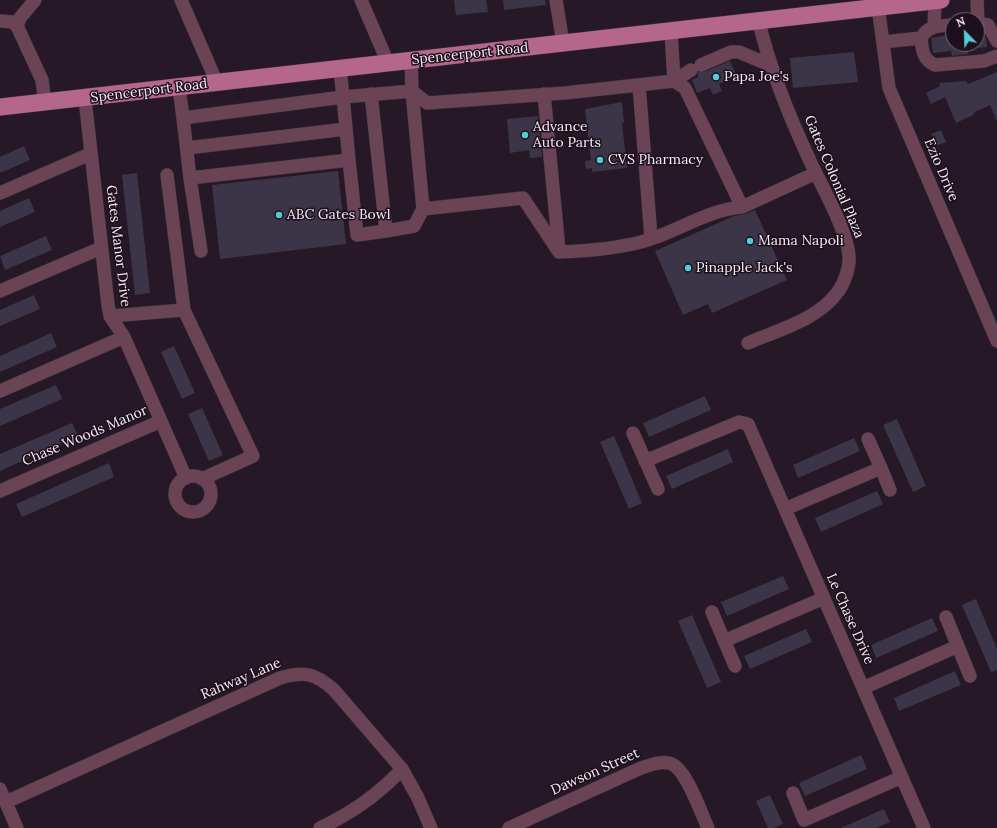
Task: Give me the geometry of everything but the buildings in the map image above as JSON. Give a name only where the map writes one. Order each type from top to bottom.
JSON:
[{"type":"main road","name":"Spencerport Road","points":[[0,107],[85,99],[411,60],[759,22],[841,5],[878,6],[941,0]]},
{"type":"street","points":[[17,26],[20,18],[35,0]]},
{"type":"street","points":[[181,0],[217,83]]},
{"type":"street","points":[[361,0],[388,63]]},
{"type":"street","points":[[556,0],[563,43]]},
{"type":"street","points":[[934,27],[935,0]]},
{"type":"street","points":[[977,0],[977,12]]},
{"type":"street","name":"Ezio Drive","points":[[878,6],[889,88],[997,341]]},
{"type":"street","points":[[0,21],[12,22],[17,26],[42,80],[45,102]]},
{"type":"street","name":"Gates Colonial Plaza","points":[[748,343],[803,320],[823,308],[838,293],[846,275],[849,256],[828,197],[816,173],[770,65],[759,22]]},
{"type":"street","points":[[985,24],[988,25],[997,41]]},
{"type":"street","points":[[945,26],[934,27],[924,31],[921,38],[922,52],[928,62],[935,66],[984,60],[997,56]]},
{"type":"street","points":[[671,31],[674,81]]},
{"type":"street","points":[[883,42],[921,38]]},
{"type":"street","points":[[183,118],[371,94],[412,91],[427,103],[544,94],[674,81],[696,68],[731,52],[740,52],[770,65]]},
{"type":"street","points":[[340,69],[357,235],[414,226],[423,209],[412,91],[411,60]]},
{"type":"street","points":[[674,81],[685,88],[742,208]]},
{"type":"street","points":[[639,85],[651,238]]},
{"type":"street","points":[[179,88],[201,252]]},
{"type":"street","points":[[371,94],[386,231]]},
{"type":"street","points":[[544,94],[559,252]]},
{"type":"street","name":"Gates Manor Drive","points":[[85,99],[90,154],[110,316],[124,336],[186,478]]},
{"type":"street","points":[[187,148],[346,130]]},
{"type":"street","points":[[0,193],[90,154]]},
{"type":"street","points":[[190,178],[349,160]]},
{"type":"street","points":[[559,252],[591,251],[642,242],[725,209],[742,208],[816,173]]},
{"type":"street","points":[[167,175],[184,310],[253,456],[202,479]]},
{"type":"street","points":[[423,209],[523,198],[559,252]]},
{"type":"street","points":[[0,292],[101,248]]},
{"type":"street","points":[[110,316],[184,310]]},
{"type":"street","points":[[0,390],[124,336]]},
{"type":"street","name":"Chase Woods Manor","points":[[0,491],[161,421]]},
{"type":"street","name":"Le Chase Drive","points":[[645,461],[739,422],[748,424],[924,828]]},
{"type":"street","points":[[633,433],[658,489]]},
{"type":"street","points":[[868,439],[890,490]]},
{"type":"street","points":[[785,509],[881,468]]},
{"type":"street","points":[[191,476],[202,479],[210,488],[209,500],[202,509],[190,511],[181,506],[176,496],[177,485],[191,476]]},
{"type":"street","points":[[724,641],[824,598]]},
{"type":"street","points":[[712,612],[735,666]]},
{"type":"street","points":[[946,617],[970,676]]},
{"type":"street","points":[[863,688],[958,646]]},
{"type":"street","name":"Rahway Lane","points":[[6,802],[273,682],[295,674],[306,674],[326,682],[402,769],[418,798],[431,828]]},
{"type":"street","name":"Dawson Street","points":[[509,828],[641,768],[658,763],[672,764],[685,777],[708,828]]},
{"type":"street","points":[[320,828],[342,818],[367,802],[402,769]]},
{"type":"street","points":[[793,793],[806,824],[902,777]]},
{"type":"street","points":[[0,789],[17,828]]},
{"type":"place","name":"Papa Joe's","points":[[716,77]]},
{"type":"place","name":"Advance Auto Parts","points":[[525,135]]},
{"type":"place","name":"CVS Pharmacy","points":[[600,160]]},
{"type":"place","name":"ABC Gates Bowl","points":[[279,215]]},
{"type":"place","name":"Mama Napoli","points":[[750,241]]},
{"type":"place","name":"Pinapple Jack's","points":[[688,268]]}]
